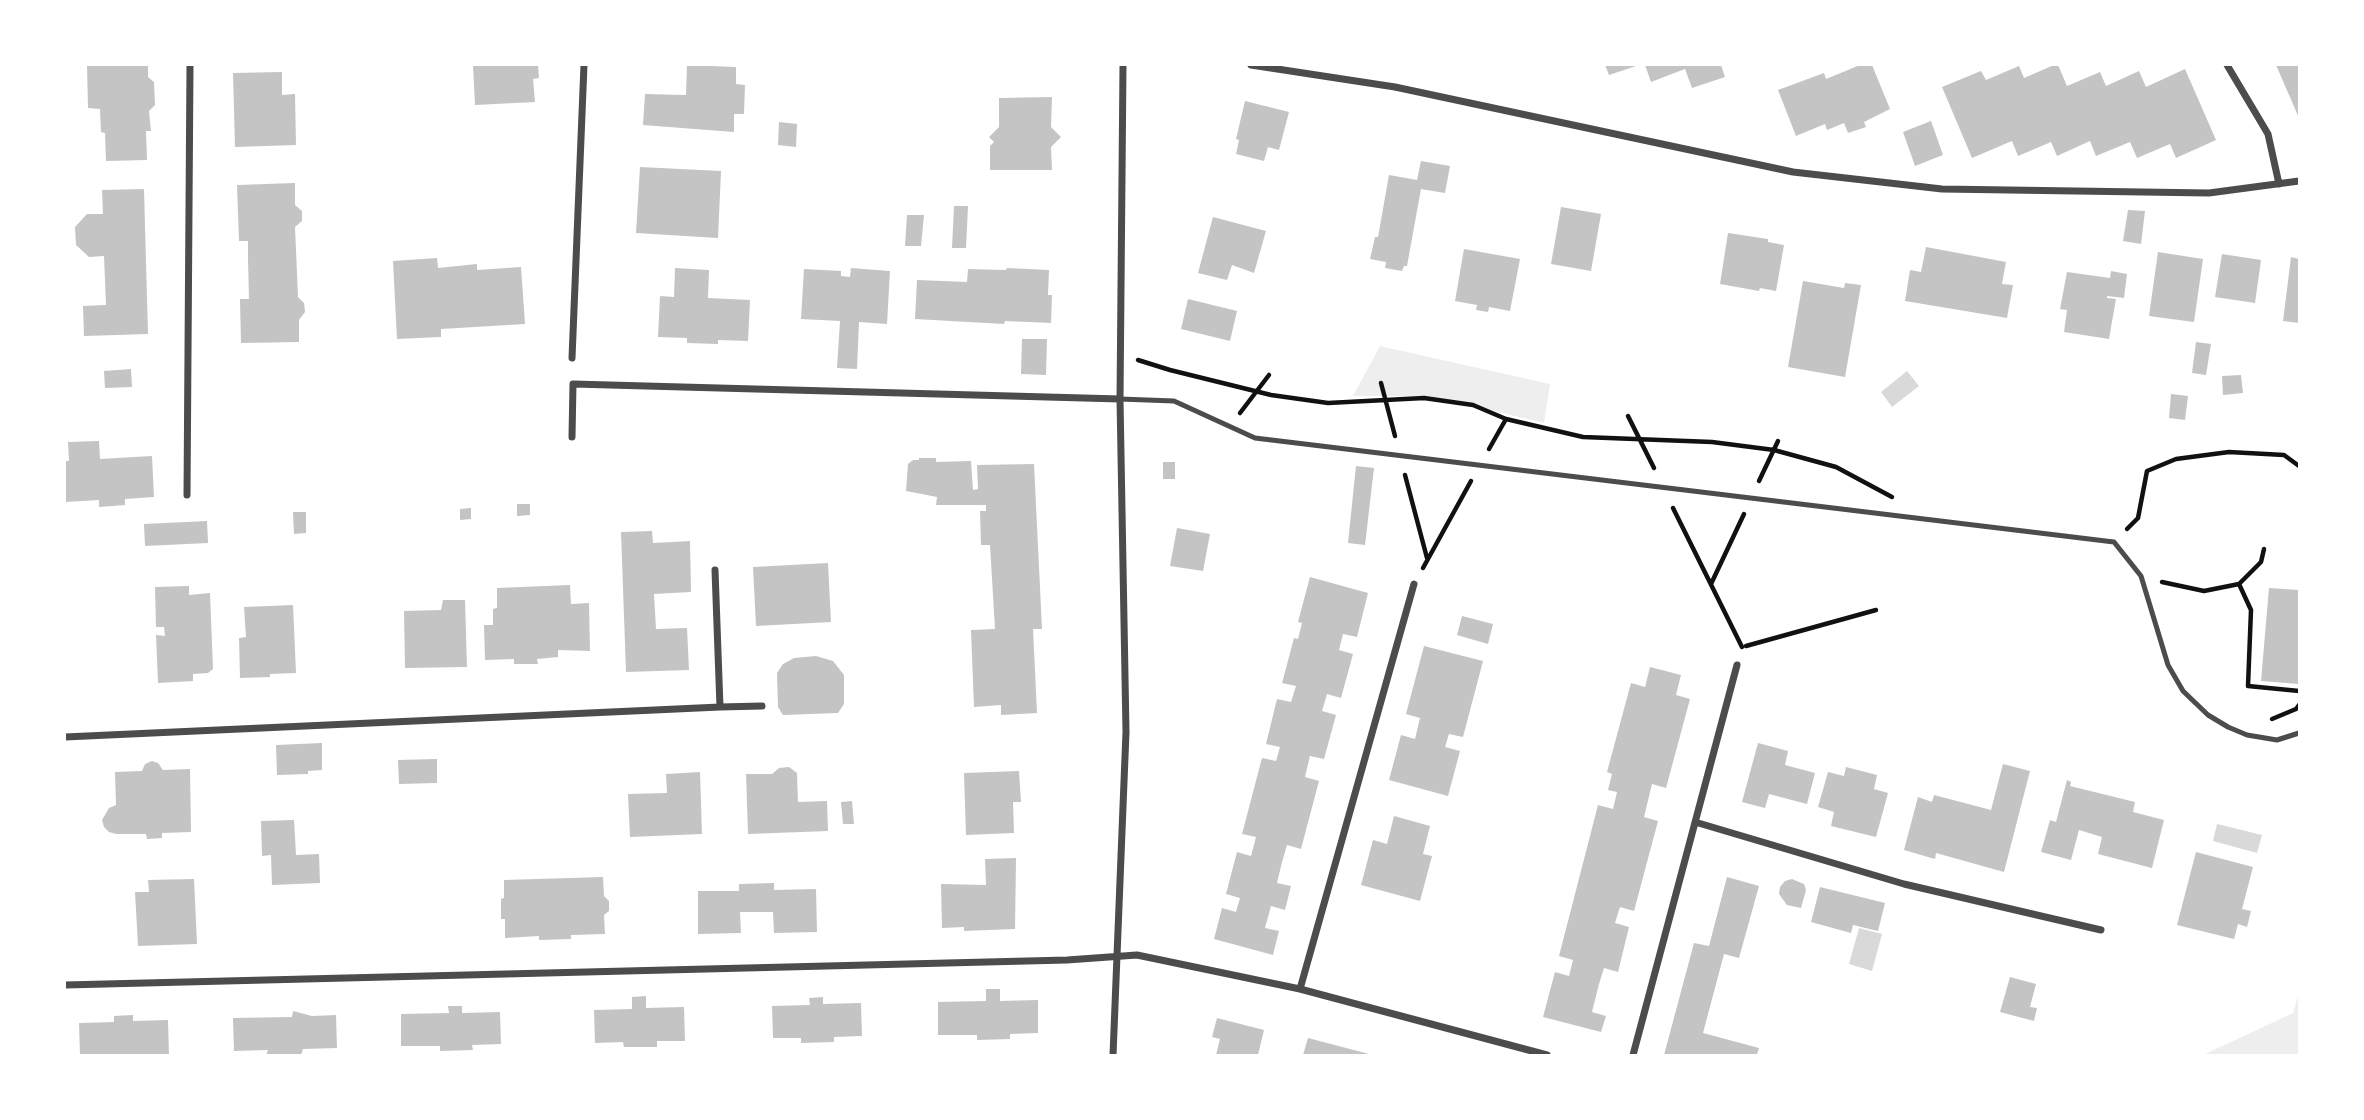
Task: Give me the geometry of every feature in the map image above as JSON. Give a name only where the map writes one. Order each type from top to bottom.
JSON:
[{"type":"street","points":[[187,495],[190,65]]},
{"type":"street","points":[[572,358],[584,65]]},
{"type":"street","points":[[1113,1055],[1126,732],[1121,398],[1123,65]]},
{"type":"street","points":[[1251,65],[1395,87],[1793,172],[1929,188],[2209,193],[2299,181]]},
{"type":"street","points":[[2227,65],[2268,134],[2279,184]]},
{"type":"street","points":[[572,437],[573,384],[1121,398]]},
{"type":"street","points":[[715,570],[720,707]]},
{"type":"street","points":[[1300,989],[1413,584]]},
{"type":"street","points":[[1633,1055],[1737,665]]},
{"type":"street","points":[[65,737],[762,706]]},
{"type":"street","points":[[1695,822],[1904,884],[2101,930]]},
{"type":"street","points":[[65,985],[1067,960],[1138,955],[1300,989],[1547,1055]]},
{"type":"lane","points":[[1121,398],[1174,401],[1255,438],[2114,542],[2141,576],[2168,665],[2183,691],[2208,715],[2248,735],[2277,740],[2299,733]]},
{"type":"path","points":[[1121,355],[1257,391],[1328,403],[1424,398],[1473,405],[1506,419],[1583,437],[1712,442],[1774,450],[1836,467],[1888,493],[1908,516]]},
{"type":"path","points":[[1230,426],[1269,375]]},
{"type":"path","points":[[1381,383],[1400,455]]},
{"type":"path","points":[[1628,416],[1742,648],[1737,665]]},
{"type":"path","points":[[1413,584],[1506,419]]},
{"type":"path","points":[[2114,542],[2137,518],[2147,471],[2176,459],[2229,452],[2284,455],[2299,466]]},
{"type":"path","points":[[1408,484],[1428,559]]},
{"type":"path","points":[[2141,576],[2204,591],[2239,584],[2261,562],[2264,549]]},
{"type":"path","points":[[2239,584],[2251,610],[2248,687],[2299,691]]},
{"type":"path","points":[[1742,648],[1876,610]]},
{"type":"shaded area","points":[[1380,346],[1550,384],[1544,423],[1473,403],[1424,396],[1353,396]]},
{"type":"shaded area","points":[[1907,371],[1919,386],[1892,407],[1881,392]]},
{"type":"shaded area","points":[[2217,824],[2262,835],[2257,853],[2213,841]]},
{"type":"shaded area","points":[[1859,928],[1882,934],[1872,971],[1849,964]]},
{"type":"shaded area","points":[[2299,993],[2299,1055],[2203,1055],[2293,1013]]},
{"type":"building","points":[[87,65],[148,65],[148,77],[154,82],[155,105],[149,111],[151,131],[146,131],[147,160],[106,161],[105,133],[101,132],[100,109],[88,108]]},
{"type":"building","points":[[473,65],[538,65],[539,78],[533,79],[535,102],[475,105]]},
{"type":"building","points":[[687,65],[736,67],[736,84],[745,85],[744,114],[734,114],[734,132],[643,125],[645,94],[686,95]]},
{"type":"building","points":[[1605,65],[1639,65],[1609,75]]},
{"type":"building","points":[[1645,65],[1721,65],[1725,77],[1692,88],[1685,69],[1651,82]]},
{"type":"building","points":[[1860,65],[1872,65],[1890,109],[1864,122],[1866,127],[1848,133],[1844,123],[1827,130],[1825,124],[1796,136],[1778,90],[1824,73],[1826,79]]},
{"type":"building","points":[[2058,65],[2067,86],[2100,72],[2106,86],[2139,71],[2146,87],[2185,69],[2216,140],[2176,158],[2170,144],[2137,158],[2130,142],[2096,156],[2090,141],[2057,156],[2051,142],[2018,156],[2012,141],[1972,158],[1942,87],[1981,71],[1986,80],[2019,66],[2024,78]]},
{"type":"building","points":[[2276,65],[2299,65],[2299,118]]},
{"type":"building","points":[[282,72],[282,95],[295,94],[296,145],[235,147],[233,73]]},
{"type":"building","points":[[1052,97],[1051,127],[1061,137],[1051,147],[1052,170],[990,170],[990,146],[994,142],[989,137],[999,127],[999,98]]},
{"type":"building","points":[[1245,101],[1289,112],[1279,150],[1268,147],[1264,161],[1236,154],[1239,140],[1236,139]]},
{"type":"building","points":[[1931,121],[1943,155],[1915,166],[1903,132]]},
{"type":"building","points":[[779,122],[797,124],[796,147],[778,145]]},
{"type":"building","points":[[1421,161],[1450,166],[1445,193],[1421,189],[1407,266],[1404,266],[1402,271],[1385,268],[1386,262],[1370,259],[1375,237],[1378,237],[1389,175],[1417,180]]},
{"type":"building","points":[[640,167],[721,171],[718,238],[636,233]]},
{"type":"building","points":[[295,183],[295,205],[302,211],[302,221],[295,227],[298,297],[304,303],[305,312],[299,320],[299,342],[241,343],[240,299],[249,299],[248,241],[239,241],[237,185]]},
{"type":"building","points":[[144,189],[148,334],[84,336],[83,306],[106,305],[104,256],[89,257],[76,245],[75,227],[87,214],[103,214],[102,190]]},
{"type":"building","points":[[954,206],[968,206],[966,248],[952,248]]},
{"type":"building","points":[[1561,207],[1601,214],[1591,271],[1551,264]]},
{"type":"building","points":[[2128,210],[2145,211],[2141,244],[2123,241]]},
{"type":"building","points":[[907,215],[924,215],[921,246],[905,246]]},
{"type":"building","points":[[1213,217],[1266,231],[1254,273],[1232,265],[1227,280],[1198,273]]},
{"type":"building","points":[[1728,233],[1768,239],[1768,242],[1784,245],[1776,291],[1760,288],[1759,291],[1720,284]]},
{"type":"building","points":[[1926,247],[2006,262],[2002,284],[2013,285],[2007,318],[1905,301],[1910,270],[1921,272]]},
{"type":"building","points":[[1464,249],[1520,259],[1510,311],[1489,307],[1488,312],[1476,310],[1477,305],[1455,301]]},
{"type":"building","points":[[2158,252],[2203,259],[2194,322],[2149,316]]},
{"type":"building","points":[[2222,254],[2261,260],[2255,303],[2215,297]]},
{"type":"building","points":[[2291,257],[2299,259],[2299,323],[2283,321]]},
{"type":"building","points":[[437,258],[438,268],[477,264],[477,270],[521,267],[525,324],[441,329],[441,337],[397,339],[393,261]]},
{"type":"building","points":[[675,268],[709,270],[708,298],[750,300],[748,341],[687,343],[687,338],[658,337],[660,296],[674,297]]},
{"type":"building","points":[[851,268],[890,271],[887,324],[859,322],[857,369],[837,368],[840,321],[801,319],[804,269],[841,271],[841,276],[850,277]]},
{"type":"building","points":[[968,269],[1049,270],[1051,323],[1005,321],[1004,324],[915,319],[917,280],[967,282]]},
{"type":"building","points":[[2111,271],[2127,274],[2124,298],[2107,296],[2116,299],[2109,339],[2064,332],[2067,310],[2060,309],[2067,272],[2110,278]]},
{"type":"building","points":[[1803,281],[1844,288],[1845,283],[1861,285],[1845,377],[1788,367]]},
{"type":"building","points":[[1188,299],[1237,311],[1230,341],[1181,329]]},
{"type":"building","points":[[1022,339],[1047,339],[1046,375],[1021,374]]},
{"type":"building","points":[[2196,342],[2211,344],[2206,375],[2192,373]]},
{"type":"building","points":[[131,369],[132,387],[105,388],[104,371]]},
{"type":"building","points":[[2241,375],[2243,393],[2223,395],[2222,376]]},
{"type":"building","points":[[2171,394],[2188,396],[2185,420],[2169,418]]},
{"type":"building","points":[[99,441],[100,459],[152,456],[154,497],[125,499],[125,505],[99,507],[99,500],[65,502],[68,442]]},
{"type":"building","points":[[919,458],[936,458],[936,462],[971,461],[973,490],[978,489],[977,465],[1034,464],[1042,629],[1033,629],[1037,713],[1001,715],[1001,705],[974,707],[971,630],[995,629],[990,545],[981,545],[980,511],[986,511],[986,505],[936,505],[937,497],[906,491],[908,464]]},
{"type":"building","points":[[1163,462],[1175,462],[1175,479],[1163,479]]},
{"type":"building","points":[[1356,466],[1374,468],[1365,545],[1348,543]]},
{"type":"building","points":[[517,504],[530,504],[530,515],[517,516]]},
{"type":"building","points":[[471,508],[471,519],[460,520],[460,509]]},
{"type":"building","points":[[293,512],[306,512],[306,533],[294,534]]},
{"type":"building","points":[[207,521],[208,543],[145,546],[144,524]]},
{"type":"building","points":[[1177,528],[1210,534],[1203,571],[1170,566]]},
{"type":"building","points":[[652,531],[653,543],[690,541],[691,592],[654,594],[656,629],[687,628],[689,670],[626,672],[621,532]]},
{"type":"building","points":[[828,563],[831,622],[756,626],[753,567]]},
{"type":"building","points":[[1310,577],[1368,593],[1357,637],[1343,634],[1339,650],[1353,654],[1341,698],[1327,694],[1322,711],[1336,715],[1324,759],[1310,756],[1305,777],[1319,781],[1301,849],[1287,845],[1282,862],[1277,883],[1291,886],[1285,910],[1271,906],[1265,928],[1279,931],[1273,955],[1214,939],[1222,908],[1236,912],[1240,898],[1226,894],[1237,852],[1251,856],[1256,837],[1242,834],[1262,758],[1276,761],[1280,747],[1266,744],[1277,699],[1291,702],[1296,686],[1282,683],[1294,638],[1298,639],[1302,623],[1298,622]]},
{"type":"building","points":[[570,585],[571,604],[589,603],[590,651],[558,650],[558,657],[537,659],[538,664],[514,664],[514,659],[485,660],[484,625],[493,625],[493,609],[497,608],[497,588]]},
{"type":"building","points":[[189,586],[189,595],[210,593],[213,669],[208,673],[193,674],[193,681],[158,683],[156,635],[165,636],[164,627],[156,627],[155,587]]},
{"type":"building","points":[[2269,588],[2299,590],[2299,684],[2261,681]]},
{"type":"building","points":[[443,600],[465,600],[467,667],[405,668],[404,611],[441,610]]},
{"type":"building","points":[[293,605],[296,673],[240,678],[239,638],[246,637],[244,607]]},
{"type":"building","points":[[1462,616],[1493,624],[1488,644],[1457,635]]},
{"type":"building","points":[[1424,646],[1483,661],[1463,737],[1449,734],[1445,747],[1460,751],[1448,796],[1389,780],[1401,735],[1415,739],[1420,718],[1406,714]]},
{"type":"building","points":[[816,656],[833,661],[844,675],[844,704],[838,713],[783,715],[778,707],[777,673],[783,664],[794,658]]},
{"type":"building","points":[[1650,667],[1681,675],[1676,695],[1690,699],[1666,788],[1652,784],[1644,817],[1658,821],[1634,911],[1620,907],[1615,923],[1629,927],[1618,972],[1604,968],[1599,984],[1592,1012],[1606,1016],[1601,1032],[1543,1017],[1555,972],[1569,976],[1573,960],[1559,956],[1598,805],[1613,809],[1617,792],[1608,790],[1612,774],[1607,772],[1631,683],[1645,687]]},
{"type":"building","points":[[322,743],[322,770],[308,771],[308,774],[277,775],[276,745]]},
{"type":"building","points":[[1758,743],[1788,751],[1785,765],[1815,773],[1807,804],[1769,794],[1765,808],[1742,802]]},
{"type":"building","points":[[437,759],[437,783],[399,784],[398,760]]},
{"type":"building","points":[[152,761],[158,763],[163,770],[190,769],[191,832],[162,833],[162,838],[147,839],[146,834],[109,832],[102,820],[109,808],[116,805],[115,772],[142,771],[145,764]]},
{"type":"building","points":[[2003,764],[2030,771],[2004,872],[1936,853],[1935,859],[1904,850],[1918,797],[1932,802],[1934,795],[1991,810]]},
{"type":"building","points":[[789,767],[797,773],[798,802],[827,801],[828,831],[748,834],[746,774],[772,774],[779,768]]},
{"type":"building","points":[[1846,767],[1877,775],[1874,789],[1888,793],[1876,837],[1831,826],[1834,812],[1818,807],[1828,772],[1844,776]]},
{"type":"building","points":[[1019,771],[1021,802],[1013,802],[1014,833],[966,835],[964,773]]},
{"type":"building","points":[[700,772],[702,834],[630,837],[628,794],[667,793],[666,774]]},
{"type":"building","points":[[2067,780],[2071,782],[2070,786],[2135,802],[2133,812],[2164,820],[2152,868],[2098,854],[2102,837],[2079,830],[2071,860],[2041,852],[2050,820],[2056,822]]},
{"type":"building","points":[[852,801],[854,824],[843,824],[841,802]]},
{"type":"building","points":[[1394,816],[1430,826],[1423,854],[1432,856],[1420,901],[1361,885],[1373,840],[1387,844]]},
{"type":"building","points":[[294,820],[296,855],[319,854],[320,883],[272,885],[271,855],[262,856],[261,821]]},
{"type":"building","points":[[2196,852],[2253,867],[2242,909],[2251,911],[2247,927],[2238,924],[2234,939],[2177,925]]},
{"type":"building","points":[[1016,858],[1015,929],[964,931],[964,927],[942,928],[941,884],[986,885],[985,859]]},
{"type":"building","points":[[603,877],[604,896],[609,901],[609,911],[604,915],[605,934],[571,935],[571,939],[539,940],[539,936],[505,938],[505,919],[501,919],[504,880]]},
{"type":"building","points":[[1727,877],[1759,886],[1739,958],[1724,954],[1703,1033],[1759,1048],[1757,1055],[1664,1055],[1694,943],[1709,946]]},
{"type":"building","points":[[194,879],[197,944],[138,946],[135,892],[149,892],[148,880]]},
{"type":"building","points":[[1792,879],[1804,884],[1806,890],[1801,908],[1787,905],[1779,894],[1785,881]]},
{"type":"building","points":[[774,883],[774,890],[816,889],[817,932],[774,933],[773,912],[740,912],[741,933],[698,934],[698,891],[739,891],[739,884]]},
{"type":"building","points":[[1820,887],[1885,903],[1878,931],[1853,925],[1851,933],[1811,922]]},
{"type":"building","points":[[2010,977],[2036,984],[2030,1007],[2037,1008],[2034,1021],[2000,1012]]},
{"type":"building","points":[[986,989],[1000,989],[1000,1001],[1038,1000],[1038,1033],[1010,1034],[1010,1039],[977,1040],[977,1035],[938,1035],[938,1002],[986,1001]]},
{"type":"building","points":[[646,996],[646,1008],[684,1007],[685,1041],[657,1041],[657,1047],[624,1047],[623,1042],[595,1043],[594,1010],[632,1009],[632,997]]},
{"type":"building","points":[[823,997],[823,1004],[861,1003],[862,1036],[834,1037],[834,1042],[801,1043],[801,1038],[773,1038],[772,1006],[810,1005],[809,998]]},
{"type":"building","points":[[448,1006],[462,1006],[462,1013],[500,1012],[501,1044],[472,1045],[473,1050],[440,1051],[440,1046],[401,1046],[401,1014],[449,1013]]},
{"type":"building","points":[[293,1011],[312,1016],[336,1015],[337,1048],[303,1049],[301,1055],[266,1055],[268,1050],[234,1051],[233,1018],[292,1017]]},
{"type":"building","points":[[133,1015],[133,1021],[168,1020],[169,1055],[80,1055],[79,1023],[114,1022],[114,1016]]},
{"type":"building","points":[[1217,1018],[1264,1030],[1258,1055],[1216,1055],[1220,1039],[1212,1037]]},
{"type":"building","points":[[1308,1038],[1369,1054],[1369,1055],[1303,1055]]}]
